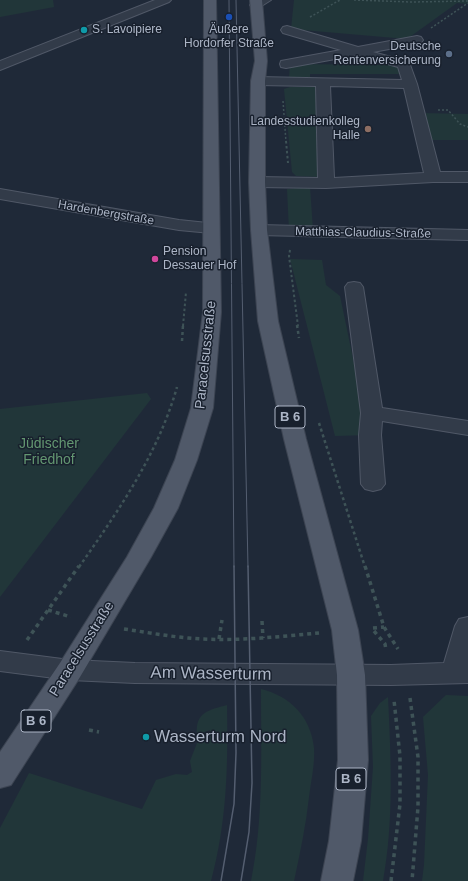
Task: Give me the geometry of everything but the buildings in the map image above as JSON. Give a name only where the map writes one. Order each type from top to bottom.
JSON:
[{"type":"main road","name":"Paracelsusstraße","points":[[3,766],[70,670],[139,557],[166,508],[186,460],[202,408],[212,312],[210,0]]},
{"type":"main road","name":"B 6","points":[[259,2],[261,61],[258,81],[257,182],[259,230],[268,321],[295,439],[345,630],[351,675],[353,760],[345,841],[337,881]]},
{"type":"street","points":[[0,66],[166,0]]},
{"type":"street","points":[[287,30],[404,65],[433,177]]},
{"type":"street","points":[[286,64],[417,40]]},
{"type":"street","points":[[258,81],[410,84]]},
{"type":"street","points":[[323,83],[326,183]]},
{"type":"street","points":[[257,182],[326,183],[433,177],[468,177]]},
{"type":"street","name":"Hardenbergstraße","points":[[0,194],[179,225],[212,228]]},
{"type":"street","name":"Matthias-Claudius-Straße","points":[[259,230],[468,236]]},
{"type":"street","points":[[354,287],[372,413],[370,436],[373,484]]},
{"type":"street","points":[[372,413],[468,428]]},
{"type":"street","points":[[462,672],[468,626]]},
{"type":"street","name":"Am Wasserturm","points":[[4,662],[70,670],[135,673],[391,675],[462,672]]},
{"type":"path","points":[[287,30],[340,0]]},
{"type":"path","points":[[354,0],[468,2]]},
{"type":"path","points":[[417,40],[435,25],[468,2]]},
{"type":"path","points":[[415,109],[448,110],[460,124],[468,127]]},
{"type":"path","points":[[182,343],[186,290]]},
{"type":"path","points":[[4,662],[33,633],[119,510],[155,446],[168,417],[177,384]]},
{"type":"path","points":[[48,610],[97,624],[188,638],[264,638],[345,630]]},
{"type":"path","points":[[219,639],[222,620]]},
{"type":"path","points":[[262,621],[264,638]]},
{"type":"path","points":[[368,623],[385,644],[391,675],[400,756],[400,804],[391,881]]},
{"type":"path","points":[[372,628],[384,628]]},
{"type":"path","points":[[89,730],[99,732]]},
{"type":"green space","points":[[0,0],[53,0],[54,7],[0,17]]},
{"type":"green space","points":[[294,0],[468,0],[468,4],[457,3],[407,39],[291,29]]},
{"type":"green space","points":[[290,64],[398,65],[400,74],[310,74],[310,80],[289,78]]},
{"type":"green space","points":[[290,87],[324,87],[319,177],[296,176],[292,172],[284,89]]},
{"type":"green space","points":[[418,113],[468,114],[468,140],[425,140]]},
{"type":"green space","points":[[310,187],[313,230],[289,230],[287,189]]},
{"type":"green space","points":[[290,259],[322,260],[326,285],[340,296],[369,435],[335,436]]},
{"type":"green space","name":"Jüdischer Friedhof","points":[[147,393],[151,399],[0,597],[0,409]]},
{"type":"green space","points":[[261,689],[281,697],[297,710],[309,727],[314,748],[306,818],[294,881],[251,881],[260,810]]},
{"type":"green space","points":[[446,695],[468,696],[468,881],[422,881],[428,775],[423,717]]},
{"type":"green space","points":[[388,697],[391,789],[389,835],[383,881],[363,881],[368,839],[373,767],[371,716],[380,703]]},
{"type":"green space","points":[[227,705],[227,772],[225,794],[220,837],[211,881],[0,881],[0,828],[29,773],[142,809],[156,780],[176,774],[187,775],[192,772],[190,761],[197,743],[210,741],[210,730],[197,735],[198,721],[204,713]]},
{"type":"tram line","points":[[229,0],[234,567]]},
{"type":"tram line","points":[[236,0],[248,567]]},
{"type":"tram line","points":[[221,881],[234,804],[236,753],[234,566]]},
{"type":"tram line","points":[[241,881],[249,832],[252,783],[248,566]]},
{"type":"place","name":"Äußere Hordorfer Straße","points":[[229,17]]},
{"type":"place","name":"S. Lavoipiere","points":[[84,30]]},
{"type":"place","name":"Deutsche Rentenversicherung","points":[[449,54]]},
{"type":"place","name":"Landesstudienkolleg Halle","points":[[368,129]]},
{"type":"place","name":"Pension Dessauer Hof","points":[[155,259]]},
{"type":"place","name":"Wasserturm Nord","points":[[146,737]]}]
